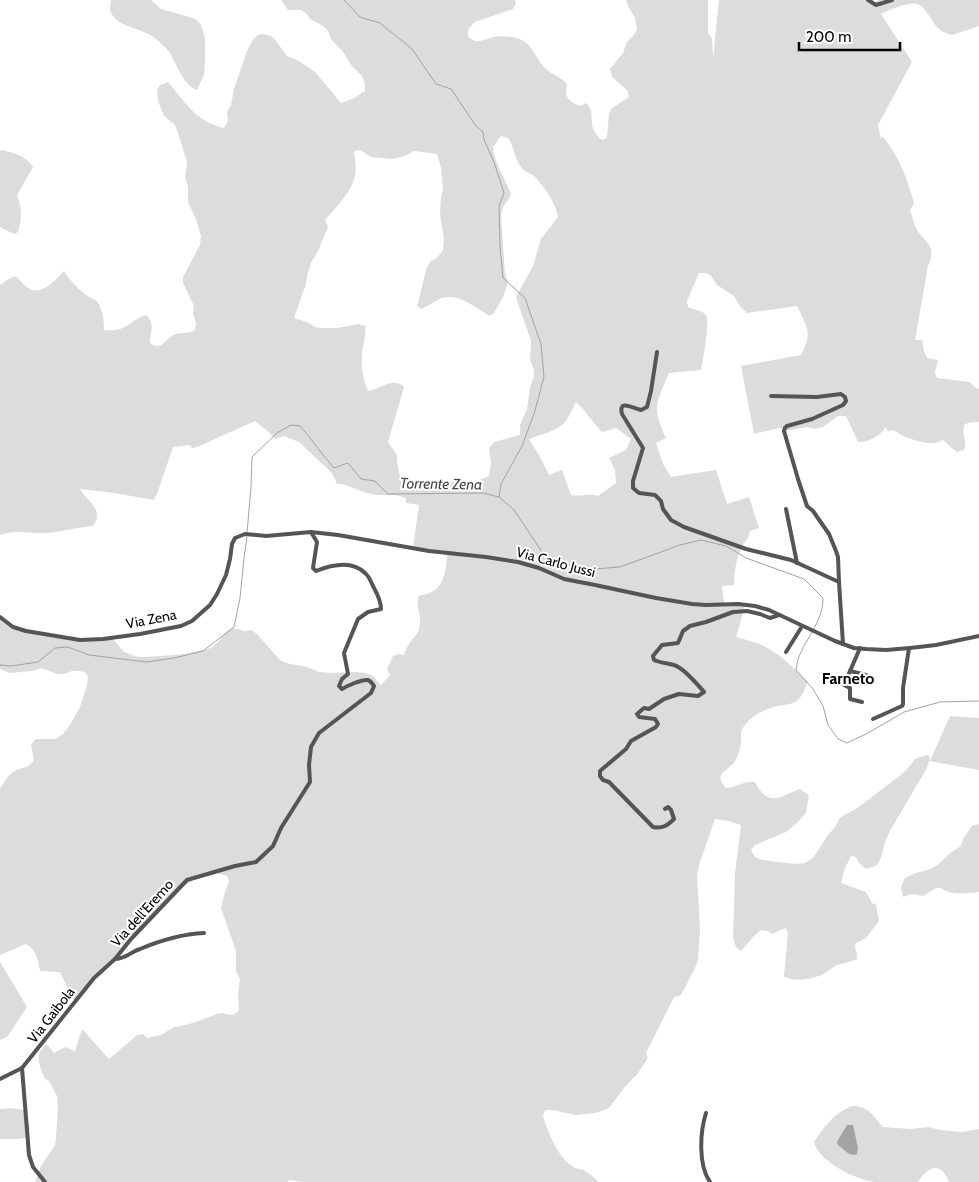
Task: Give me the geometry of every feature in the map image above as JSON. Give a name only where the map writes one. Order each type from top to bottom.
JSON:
[{"type":"street","points":[[868,0],[876,5],[892,0]]},
{"type":"street","points":[[657,352],[647,406],[641,410],[635,410],[625,405],[621,410],[643,448],[632,481],[633,488],[639,493],[655,495],[661,501],[663,509],[671,520],[684,527],[746,549],[791,560],[839,582]]},
{"type":"street","points":[[771,396],[817,397],[841,394],[846,397],[844,405],[812,419],[787,426],[784,431],[807,506],[813,511],[829,534],[838,557],[843,644]]},
{"type":"street","points":[[786,509],[797,563]]},
{"type":"street","name":"Via Carlo Jussi","points":[[256,535],[266,536],[311,532],[338,535],[429,551],[518,562],[539,568],[564,579],[656,598],[692,604],[755,606],[769,610],[804,628],[843,644],[860,648],[886,650],[909,648],[936,645],[979,636]]},
{"type":"street","name":"Via dell'Eremo","points":[[115,959],[131,939],[187,880],[256,862],[273,846],[281,828],[310,782],[308,765],[311,747],[319,733],[368,696],[373,689],[372,683],[367,680],[342,689],[339,686],[348,674],[344,653],[358,619],[368,612],[380,609],[381,601],[367,574],[358,567],[341,564],[316,571],[313,568],[317,542],[311,532]]},
{"type":"street","name":"Via Zena","points":[[0,617],[14,627],[26,631],[80,640],[140,634],[181,626],[192,621],[210,604],[217,594],[226,575],[234,538],[245,534],[256,535]]},
{"type":"street","points":[[665,809],[668,807],[671,810],[674,819],[668,825],[659,829],[653,827],[609,782],[603,780],[600,776],[600,771],[626,749],[631,741],[658,724],[655,719],[639,717],[637,714],[644,708],[649,709],[664,699],[680,694],[698,696],[704,692],[691,677],[676,666],[660,663],[654,660],[653,656],[662,646],[678,643],[683,631],[690,626],[733,612],[747,610],[770,618],[778,615]]},
{"type":"street","points":[[786,652],[804,628]]},
{"type":"street","points":[[860,648],[844,685],[850,688],[850,699],[862,702]]},
{"type":"street","points":[[872,719],[902,706],[909,648]]},
{"type":"street","points":[[850,671],[866,675]]},
{"type":"street","name":"Via Gaibola","points":[[22,1068],[94,978],[115,959],[123,958],[140,948],[175,938],[204,933]]},
{"type":"street","points":[[0,1079],[22,1068],[29,1155],[33,1167],[45,1182]]},
{"type":"street","points":[[706,1113],[702,1138],[702,1162],[710,1182]]},
{"type":"shaded area","points":[[111,0],[151,0],[161,9],[196,19],[201,25],[205,38],[204,75],[197,90],[185,80],[170,53],[160,42],[152,36],[115,19],[110,10]]},
{"type":"shaded area","points":[[281,0],[515,0],[516,3],[513,9],[475,22],[469,28],[468,37],[475,41],[501,36],[514,37],[524,41],[546,69],[565,82],[567,85],[567,96],[570,101],[580,106],[586,103],[590,108],[593,130],[600,139],[604,140],[607,137],[609,114],[612,108],[629,97],[627,90],[612,77],[610,69],[623,53],[627,42],[637,29],[635,18],[626,0],[708,0],[708,33],[712,38],[713,59],[719,0],[873,0],[875,3],[878,0],[979,0],[979,26],[952,35],[939,29],[924,9],[915,3],[894,8],[881,14],[912,62],[878,125],[881,139],[882,136],[888,143],[902,168],[914,203],[910,210],[914,224],[928,244],[931,252],[915,340],[922,340],[927,358],[938,360],[935,372],[937,378],[969,382],[979,389],[979,422],[965,424],[963,432],[964,450],[957,452],[943,440],[935,443],[917,441],[893,430],[887,431],[886,427],[874,438],[858,442],[846,416],[838,416],[823,427],[815,429],[807,427],[790,430],[779,428],[754,434],[741,366],[801,355],[808,335],[806,325],[797,306],[747,313],[734,296],[717,285],[711,276],[706,273],[699,273],[687,301],[688,307],[704,313],[707,319],[706,341],[701,370],[669,373],[657,407],[659,421],[666,438],[656,443],[663,464],[671,477],[716,470],[727,504],[749,497],[759,528],[750,531],[741,549],[736,562],[734,585],[722,586],[724,604],[745,606],[736,637],[755,642],[777,654],[808,682],[799,699],[754,716],[743,727],[741,745],[736,759],[721,776],[722,783],[726,788],[747,782],[755,782],[760,790],[769,798],[780,797],[800,789],[809,796],[806,813],[786,832],[755,845],[751,850],[755,857],[762,860],[796,864],[805,863],[813,858],[840,818],[856,809],[902,774],[916,758],[929,755],[930,761],[950,716],[979,718],[979,770],[929,761],[927,768],[891,829],[881,858],[876,866],[866,869],[859,863],[856,857],[851,856],[841,883],[866,892],[872,903],[876,905],[879,921],[866,938],[856,943],[857,959],[837,965],[819,976],[809,979],[798,980],[784,976],[788,933],[786,928],[772,934],[761,930],[741,951],[736,947],[733,938],[735,873],[741,825],[715,819],[697,875],[700,929],[698,960],[681,995],[674,997],[646,1053],[648,1058],[609,1108],[596,1113],[576,1115],[545,1110],[543,1115],[550,1136],[567,1162],[573,1167],[587,1172],[599,1182],[303,1182],[289,1180],[288,1182],[35,1182],[41,1166],[55,1145],[57,1096],[49,1081],[45,1079],[39,1060],[40,1052],[47,1044],[54,1053],[65,1047],[75,1051],[82,1029],[109,1059],[137,1035],[143,1034],[147,1038],[161,1035],[174,1027],[196,1022],[217,1014],[235,1014],[239,1010],[240,979],[236,971],[236,951],[221,908],[229,881],[227,876],[217,873],[194,878],[181,888],[106,967],[75,1003],[60,972],[40,971],[36,955],[26,944],[0,955],[0,789],[11,774],[32,763],[34,760],[31,745],[36,739],[56,739],[63,734],[80,707],[88,677],[85,672],[79,671],[57,674],[41,668],[33,671],[10,673],[0,669],[0,618],[12,627],[86,640],[113,639],[124,652],[138,657],[186,654],[211,648],[232,628],[245,631],[251,630],[257,634],[280,660],[286,663],[307,667],[319,672],[365,673],[373,676],[381,685],[390,675],[387,669],[393,656],[398,654],[404,655],[419,630],[419,596],[435,590],[440,585],[447,563],[447,554],[413,548],[419,505],[406,503],[406,498],[395,495],[366,493],[343,484],[337,484],[332,473],[299,442],[284,436],[275,439],[255,421],[197,447],[192,448],[189,445],[173,447],[154,500],[80,489],[96,510],[97,515],[93,526],[52,532],[17,532],[0,535],[0,285],[15,276],[32,290],[42,289],[57,279],[64,271],[79,289],[98,303],[103,316],[104,330],[120,329],[146,315],[152,325],[150,342],[157,346],[162,345],[172,336],[195,330],[194,306],[183,283],[183,277],[200,245],[201,236],[188,202],[188,187],[185,178],[187,162],[175,125],[164,116],[158,101],[157,90],[160,85],[168,82],[198,116],[224,128],[228,121],[227,112],[231,105],[234,89],[247,51],[252,41],[258,35],[263,34],[271,36],[287,56],[299,61],[315,72],[341,103],[365,91],[362,76],[331,39],[328,31],[310,19],[301,10],[288,10]],"holes":[[[501,136],[508,138],[522,169],[534,176],[545,190],[555,206],[558,217],[541,239],[533,266],[516,297],[531,341],[530,360],[534,370],[527,409],[520,425],[520,435],[494,442],[489,448],[491,463],[489,476],[477,481],[401,480],[397,455],[388,442],[404,387],[400,384],[391,383],[368,391],[362,364],[365,326],[359,324],[337,328],[321,328],[294,318],[311,263],[328,227],[325,220],[343,200],[350,188],[356,173],[354,151],[360,150],[371,157],[393,159],[414,151],[437,154],[441,168],[443,190],[440,215],[444,239],[443,250],[427,267],[417,306],[421,309],[442,298],[449,297],[461,299],[490,316],[494,313],[508,283],[505,273],[501,217],[503,207],[511,194],[498,166],[493,147]],[[576,402],[602,432],[616,428],[631,439],[626,450],[609,458],[615,470],[616,483],[598,496],[571,495],[562,470],[549,475],[529,439],[562,425]]]},
{"type":"shaded area","points":[[3,150],[23,157],[33,167],[17,195],[21,209],[21,218],[18,232],[14,234],[0,227],[0,151]]},
{"type":"shaded area","points":[[979,824],[979,892],[954,893],[936,888],[923,896],[911,894],[903,897],[901,887],[905,878],[931,869],[939,864],[961,846],[964,837],[972,826]]},
{"type":"shaded area","points":[[0,962],[27,1007],[7,1037],[0,1040]]},
{"type":"shaded area","points":[[852,1106],[866,1109],[883,1127],[911,1129],[929,1127],[962,1132],[979,1129],[979,1182],[949,1182],[942,1171],[934,1168],[926,1172],[918,1182],[875,1182],[858,1178],[839,1168],[823,1156],[814,1142],[835,1116]]},
{"type":"shaded area","points":[[0,1109],[25,1110],[30,1129],[27,1137],[0,1139]]},
{"type":"shaded area","points":[[847,1125],[853,1125],[858,1148],[857,1154],[854,1155],[849,1154],[837,1142]]},
{"type":"waterway","points":[[344,0],[360,17],[380,23],[412,49],[436,84],[451,89],[476,126],[483,132],[484,140],[494,162],[504,193],[499,206],[503,278],[525,298],[541,344],[544,377],[534,414],[522,446],[501,484],[499,497]]},
{"type":"waterway","name":"Torrente Zena","points":[[247,533],[252,457],[277,433],[291,425],[300,426],[334,468],[348,463],[361,479],[375,481],[388,494],[483,493],[499,497],[514,510],[548,561],[594,569],[620,567],[680,545],[701,540],[726,546],[746,558],[804,579],[823,598],[819,618],[801,652],[796,670],[813,689],[823,706],[828,725],[838,739],[847,743],[904,712],[940,702],[979,701]]},
{"type":"waterway","name":"Torrente Zena","points":[[0,665],[11,666],[38,662],[55,648],[68,647],[89,655],[147,662],[203,651],[234,627],[240,598],[247,537]]},
{"type":"district","name":"Farneto","points":[[848,678]]}]
